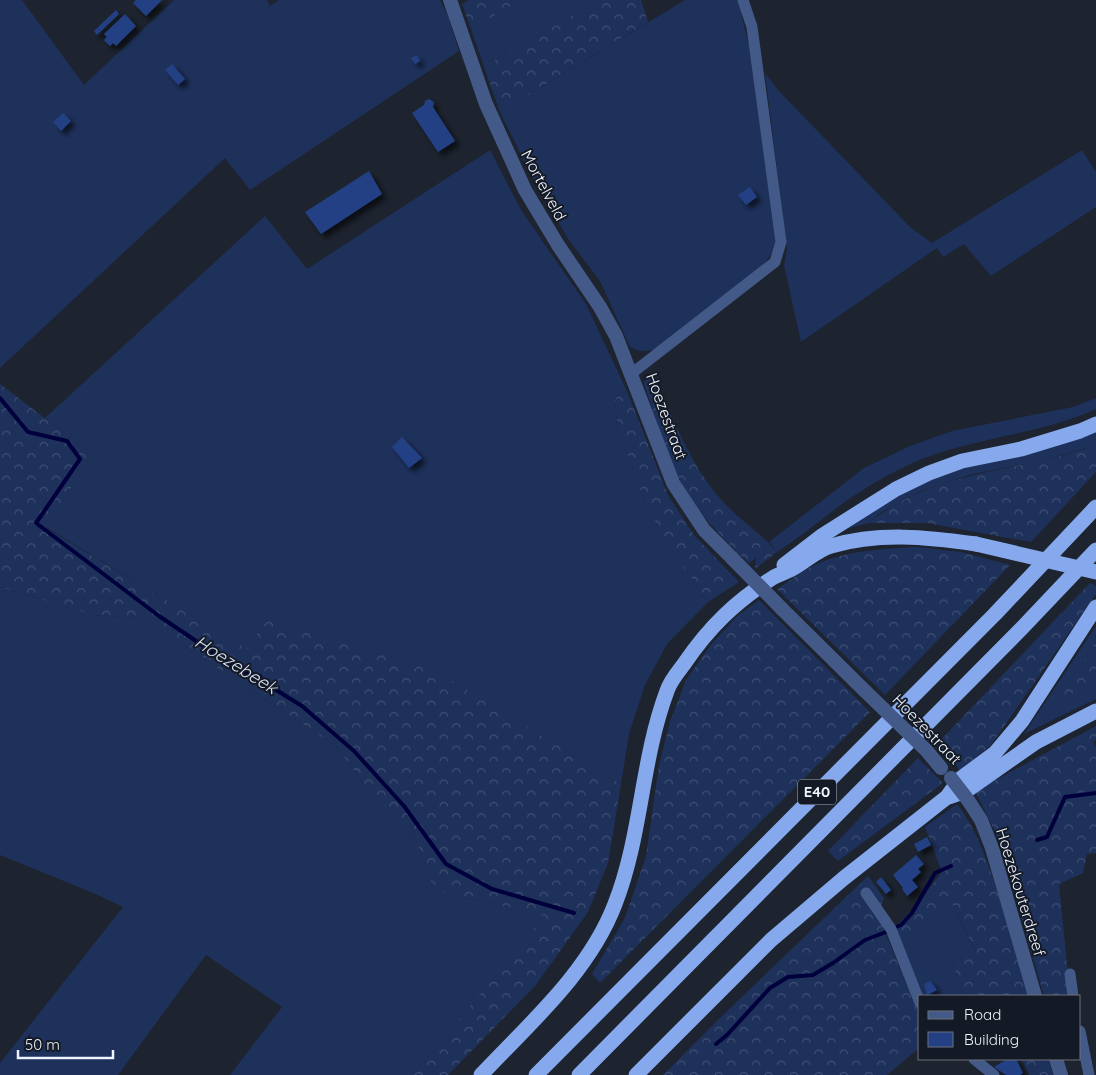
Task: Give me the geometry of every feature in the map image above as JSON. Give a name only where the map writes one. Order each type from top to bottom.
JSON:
[{"type":"highway","points":[[776,576],[786,562],[822,535],[896,489],[929,473],[962,461],[1021,449],[1080,431],[1096,424]]},
{"type":"highway","name":"E40","points":[[536,1075],[988,621],[1096,507]]},
{"type":"highway","points":[[481,1075],[558,994],[593,947],[615,904],[632,850],[646,765],[668,688],[705,633],[740,600],[776,576],[791,570],[829,547],[880,537],[915,537],[976,544],[1096,572]]},
{"type":"highway","name":"E40","points":[[579,1075],[1021,629],[1096,550]]},
{"type":"highway","points":[[636,1075],[772,940],[844,878],[947,797],[960,779],[995,753],[1022,721],[1096,607]]},
{"type":"highway","points":[[947,797],[966,791],[1036,742],[1096,712]]},
{"type":"street","name":"Mortelveld","points":[[450,0],[486,104],[525,190],[558,245],[600,306],[616,336],[631,374]]},
{"type":"street","name":"Hoezestraat","points":[[743,0],[752,27],[781,242],[775,262],[631,374],[673,483],[704,530],[926,750],[968,800]]},
{"type":"street","name":"Hoezekouterdreef","points":[[968,800],[981,820],[992,848],[1035,995]]},
{"type":"street","points":[[866,893],[891,929],[918,998]]},
{"type":"street","points":[[1070,974],[1074,995]]},
{"type":"street","points":[[1081,1037],[1089,1075]]},
{"type":"street","points":[[975,1060],[994,1075]]},
{"type":"street","points":[[1056,1060],[1061,1075]]},
{"type":"green space","points":[[0,0],[22,0],[84,85],[174,0],[267,0],[270,6],[279,0],[440,0],[448,16],[459,51],[250,190],[225,158],[0,368]]},
{"type":"green space","points":[[469,0],[522,0],[471,29],[462,4]]},
{"type":"green space","points":[[522,0],[599,0],[484,67],[471,29]]},
{"type":"green space","points":[[599,0],[641,0],[648,22],[500,112],[484,67]]},
{"type":"green space","points":[[685,0],[738,0],[755,70],[777,239],[775,248],[766,262],[655,350],[639,351],[630,347],[600,281],[568,239],[525,163],[500,112]]},
{"type":"green space","points":[[765,73],[778,90],[910,227],[932,243],[1082,150],[1096,172],[1096,207],[991,276],[964,244],[943,257],[937,248],[801,342],[784,265],[787,249]]},
{"type":"green space","points":[[490,150],[521,210],[586,304],[627,391],[618,395],[614,403],[619,430],[646,506],[672,551],[708,602],[667,644],[645,685],[629,734],[621,784],[433,670],[247,650],[46,527],[92,454],[45,418],[265,216],[307,269]]},
{"type":"green space","points":[[646,378],[653,379],[657,384],[684,443],[709,485],[726,505],[777,552],[755,569],[756,558],[749,563],[718,532],[690,498],[676,471],[659,428],[644,384]]},
{"type":"green space","points":[[0,384],[92,454],[46,528],[247,649],[266,620],[434,670],[621,784],[608,863],[588,912],[535,986],[448,1075],[413,1075],[545,916],[434,890],[416,840],[385,814],[337,747],[143,618],[94,615],[0,587]]},
{"type":"green space","points":[[627,391],[668,495],[694,535],[739,582],[708,602],[672,551],[646,506],[619,430],[614,403],[618,395]]},
{"type":"green space","points":[[1096,398],[1096,409],[1074,418],[1030,431],[961,446],[917,461],[886,476],[857,494],[777,552],[769,542],[864,468],[910,446],[952,431],[1073,407]]},
{"type":"green space","points":[[1096,431],[1096,445],[1045,460],[973,474],[921,491],[880,513],[869,523],[846,529],[904,490],[939,475]]},
{"type":"green space","points":[[1096,445],[1096,472],[1031,542],[927,523],[869,523],[909,497],[930,488]]},
{"type":"green space","points":[[917,547],[961,552],[1010,565],[885,695],[777,589],[807,569],[829,559],[866,551]]},
{"type":"green space","points":[[1090,583],[1096,586],[1096,594],[991,745],[960,770],[936,745]]},
{"type":"green space","points":[[0,587],[94,615],[143,618],[337,747],[385,814],[416,840],[434,890],[546,916],[413,1075],[230,1075],[282,1007],[206,955],[118,1075],[0,1075],[0,1063],[123,907],[0,855]]},
{"type":"green space","points":[[759,600],[870,712],[600,983],[592,974],[625,918],[646,856],[659,765],[670,722],[686,680],[710,646],[736,617]]},
{"type":"green space","points":[[1096,626],[1096,641],[1061,698],[1096,684],[1096,699],[1024,734]]},
{"type":"green space","points":[[1096,641],[1096,684],[1060,699]]},
{"type":"green space","points":[[1096,726],[1096,740],[1093,741],[1096,747],[1096,853],[1087,854],[1083,873],[1059,884],[1070,995],[1044,995],[999,840],[975,791]]},
{"type":"green space","points":[[918,758],[943,783],[838,861],[828,851]]},
{"type":"green space","points":[[957,804],[963,812],[978,839],[985,857],[1029,995],[965,995],[952,963],[975,950],[953,905],[902,948],[894,928],[913,909],[942,872],[925,827]]},
{"type":"green space","points":[[868,876],[884,898],[878,915],[918,1009],[918,1049],[887,1075],[663,1075]]},
{"type":"green space","points":[[953,905],[975,951],[952,963],[965,995],[921,995],[902,948]]},
{"type":"green space","points":[[1022,1060],[1048,1060],[1053,1075],[1029,1075]]},
{"type":"building","points":[[136,0],[162,0],[146,16],[133,3]]},
{"type":"building","points":[[116,10],[119,14],[97,35],[94,31]]},
{"type":"building","points":[[125,14],[136,26],[116,46],[113,43],[110,46],[104,40],[107,37],[104,34]]},
{"type":"building","points":[[417,55],[420,61],[415,64],[411,58]]},
{"type":"building","points":[[172,64],[185,79],[178,85],[165,70]]},
{"type":"building","points":[[429,99],[434,102],[433,107],[455,141],[438,152],[412,113]]},
{"type":"building","points":[[63,113],[71,121],[61,131],[53,122]]},
{"type":"building","points":[[369,171],[382,194],[321,234],[305,212]]},
{"type":"building","points":[[750,187],[757,197],[746,205],[738,195]]},
{"type":"building","points":[[402,437],[422,458],[409,468],[392,447]]},
{"type":"building","points":[[927,837],[931,845],[918,852],[914,844]]},
{"type":"building","points":[[916,855],[924,864],[918,869],[921,872],[912,880],[918,887],[907,896],[893,875]]},
{"type":"building","points":[[881,877],[891,890],[886,894],[876,882]]},
{"type":"building","points":[[930,981],[937,990],[927,995],[924,984]]},
{"type":"building","points":[[1005,1060],[1016,1060],[1023,1073],[1020,1075],[1006,1075],[994,1067]]},
{"type":"waterway","name":"Hoezebeek","points":[[0,398],[28,432],[67,441],[80,459],[36,523],[159,616],[242,672],[260,676],[265,688],[273,688],[302,706],[354,751],[404,806],[446,864],[492,889],[574,913]]},
{"type":"waterway","name":"Hoezebeek","points":[[1037,840],[1047,837],[1065,797],[1096,793]]},
{"type":"waterway","name":"Hoezebeek","points":[[896,927],[901,925],[912,913],[935,873],[951,866]]},
{"type":"waterway","name":"Hoezebeek","points":[[716,1044],[727,1035],[770,988],[788,977],[813,975],[865,940],[886,932]]}]
